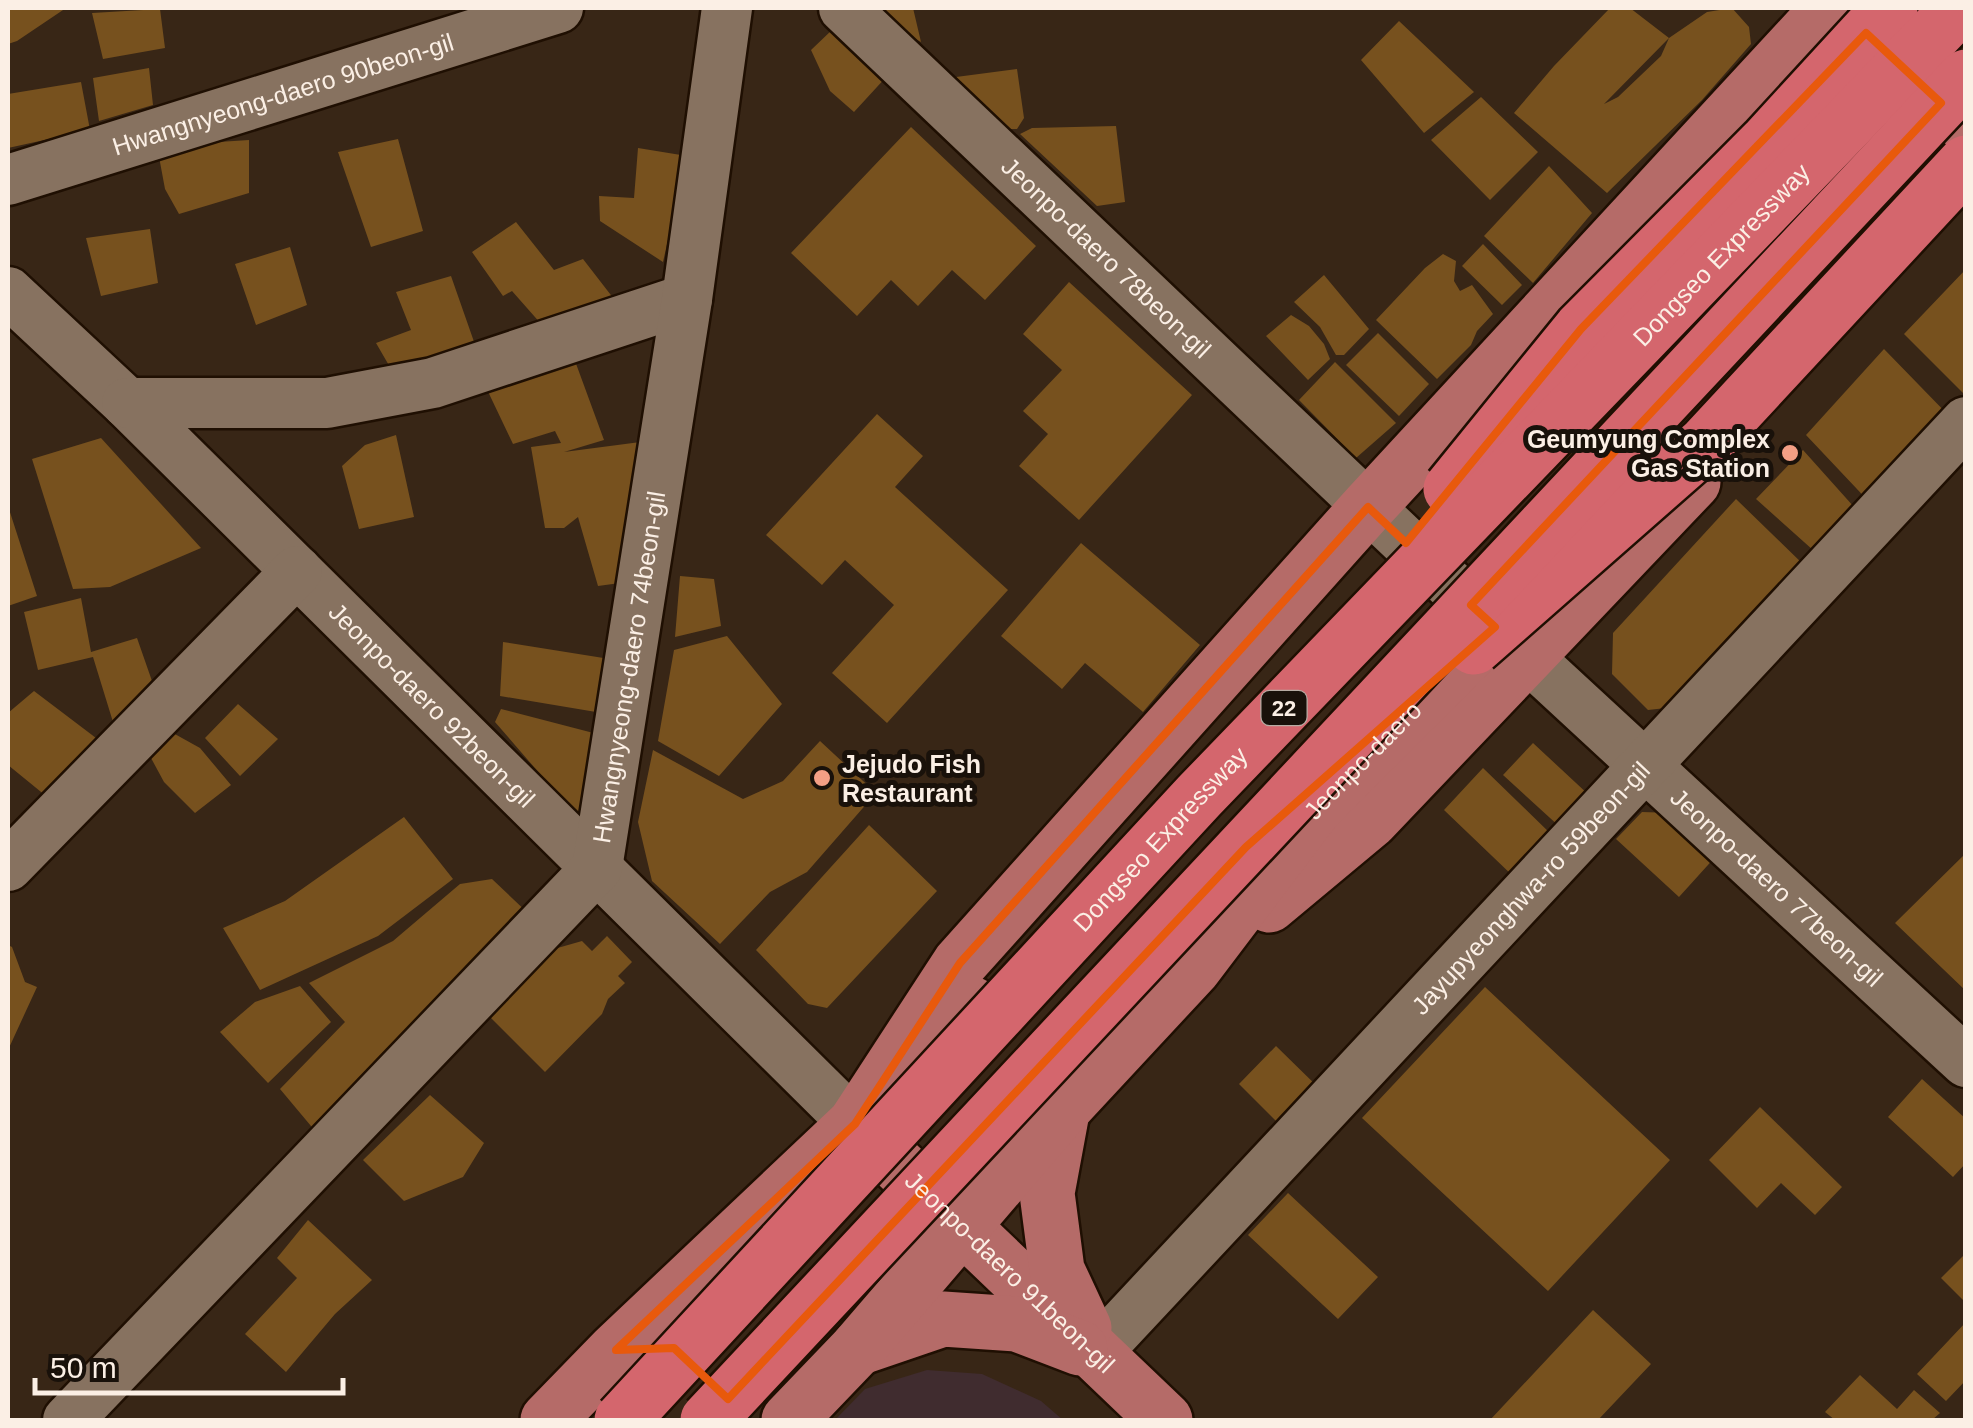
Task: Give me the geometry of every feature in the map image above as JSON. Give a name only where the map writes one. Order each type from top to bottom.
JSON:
[{"type":"highway","name":"Dongseo Expressway","points":[[622,1420],[1200,796],[1959,8]]},
{"type":"highway","points":[[1200,796],[1582,330],[1766,143],[1889,30]]},
{"type":"highway","points":[[708,1420],[1966,77]]},
{"type":"highway","points":[[1246,847],[1705,444],[1966,162]]},
{"type":"main road","points":[[855,1124],[960,963],[1368,507],[1828,8]]},
{"type":"main road","points":[[548,1420],[616,1350],[855,1124],[1415,551],[1889,30],[1930,8]]},
{"type":"main road","name":"Jeonpo-daero","points":[[789,1420],[858,1348],[1062,1110],[1194,968],[1315,808],[1511,643],[1966,127]]},
{"type":"main road","points":[[1511,643],[1966,192]]},
{"type":"main road","points":[[1062,1110],[1047,1192],[1054,1250],[1057,1270],[1096,1354]]},
{"type":"main road","name":"Jeonpo-daero 91beon-gil","points":[[855,1124],[1166,1420]]},
{"type":"main road","points":[[858,1348],[943,1319],[1018,1324],[1096,1354]]},
{"type":"main road","points":[[616,1350],[674,1348],[730,1401],[726,1420]]},
{"type":"street","name":"Hwangnyeong-daero 90beon-gil","points":[[8,180],[558,8]]},
{"type":"street","name":"Hwangnyeong-daero 74beon-gil","points":[[68,1420],[597,868],[687,300],[727,8]]},
{"type":"street","name":"Jeonpo-daero 78beon-gil","points":[[844,8],[1368,507]]},
{"type":"street","points":[[1838,8],[1889,30],[1966,127]]},
{"type":"street","name":"Jeonpo-daero 92beon-gil","points":[[8,292],[127,403],[855,1124]]},
{"type":"street","points":[[127,403],[327,402],[362,396],[432,383],[687,300]]},
{"type":"street","name":"Jayupyeonghwa-ro 59beon-gil","points":[[1096,1354],[1966,422]]},
{"type":"street","name":"Jeonpo-daero 77beon-gil","points":[[1368,507],[1966,1062]]},
{"type":"street","points":[[8,866],[296,571]]},
{"type":"highlighted area","points":[[1866,33],[1941,103],[1471,605],[1495,627],[1246,847],[728,1399],[674,1348],[616,1350],[855,1124],[960,963],[1368,507],[1406,543],[1581,329]]},
{"type":"shaded area","points":[[927,1370],[982,1374],[1041,1401],[1063,1420],[835,1420],[865,1389]]},
{"type":"building","points":[[8,8],[66,8],[8,44]]},
{"type":"building","points":[[883,8],[913,8],[921,42],[906,34]]},
{"type":"building","points":[[1610,8],[1630,8],[1669,38],[1707,12],[1732,8],[1749,27],[1751,44],[1702,100],[1607,193],[1514,113]],"holes":[[[1669,38],[1661,56],[1618,97],[1604,104]]]},
{"type":"building","points":[[160,9],[165,48],[103,59],[92,13]]},
{"type":"building","points":[[1399,21],[1474,92],[1424,133],[1361,60]]},
{"type":"building","points":[[833,29],[888,75],[854,112],[830,91],[811,50]]},
{"type":"building","points":[[149,68],[153,105],[99,121],[93,78]]},
{"type":"building","points":[[1017,69],[1024,118],[1017,129],[1009,129],[956,77]]},
{"type":"building","points":[[81,82],[90,130],[8,148],[8,94]]},
{"type":"building","points":[[1481,97],[1538,152],[1490,200],[1431,140]]},
{"type":"building","points":[[1116,126],[1125,202],[1097,206],[1020,134],[1032,128]]},
{"type":"building","points":[[911,127],[1036,246],[985,300],[952,270],[918,306],[891,280],[857,316],[791,253]]},
{"type":"building","points":[[398,139],[423,231],[371,247],[338,152]]},
{"type":"building","points":[[249,140],[249,193],[179,214],[165,189],[157,146]]},
{"type":"building","points":[[638,148],[687,156],[663,262],[600,221],[599,196],[634,198]]},
{"type":"building","points":[[1549,166],[1592,213],[1533,283],[1484,236]]},
{"type":"building","points":[[516,222],[554,270],[583,259],[624,312],[557,342],[512,291],[503,296],[472,252]]},
{"type":"building","points":[[150,229],[158,283],[101,296],[86,238]]},
{"type":"building","points":[[1483,244],[1522,285],[1502,305],[1462,266]]},
{"type":"building","points":[[290,247],[307,305],[256,325],[235,264]]},
{"type":"building","points":[[1443,254],[1456,261],[1454,281],[1460,291],[1472,285],[1493,314],[1477,331],[1471,345],[1437,379],[1376,320]]},
{"type":"building","points":[[1966,269],[1966,396],[1904,334]]},
{"type":"building","points":[[1324,275],[1369,329],[1344,355],[1336,355],[1320,327],[1294,302]]},
{"type":"building","points":[[451,276],[479,356],[398,381],[376,343],[411,330],[396,292]]},
{"type":"building","points":[[1069,282],[1192,395],[1079,520],[1019,466],[1048,434],[1023,411],[1062,370],[1023,334]]},
{"type":"building","points":[[1291,315],[1309,326],[1330,359],[1308,380],[1266,336]]},
{"type":"building","points":[[1378,333],[1429,384],[1399,416],[1346,365]]},
{"type":"building","points":[[1884,349],[1954,421],[1873,506],[1806,435]]},
{"type":"building","points":[[571,350],[604,440],[564,452],[648,441],[642,580],[598,586],[578,517],[564,528],[545,528],[531,447],[561,443],[555,431],[513,444],[482,379]]},
{"type":"building","points":[[1335,362],[1396,423],[1356,458],[1299,400]]},
{"type":"building","points":[[877,414],[923,456],[895,487],[1008,590],[887,723],[832,673],[894,605],[845,560],[822,585],[766,535]]},
{"type":"building","points":[[396,435],[414,517],[359,529],[342,466],[365,445]]},
{"type":"building","points":[[101,438],[201,548],[110,587],[73,589],[32,459]]},
{"type":"building","points":[[1803,450],[1863,517],[1823,559],[1756,499]]},
{"type":"building","points":[[1736,499],[1807,568],[1684,706],[1648,710],[1612,674],[1613,633]]},
{"type":"building","points":[[8,506],[37,596],[8,606]]},
{"type":"building","points":[[1081,543],[1200,645],[1143,712],[1085,663],[1062,689],[1001,636]]},
{"type":"building","points":[[680,576],[714,579],[721,626],[675,637]]},
{"type":"building","points":[[81,598],[91,652],[137,638],[152,681],[113,722],[93,657],[38,670],[24,612]]},
{"type":"building","points":[[727,636],[782,704],[719,776],[658,741],[674,650]]},
{"type":"building","points":[[503,642],[616,660],[608,714],[500,696]]},
{"type":"building","points":[[34,691],[96,738],[46,796],[8,765],[8,713]]},
{"type":"building","points":[[238,704],[278,739],[240,776],[205,738]]},
{"type":"building","points":[[501,709],[605,736],[585,826],[495,722]]},
{"type":"building","points":[[173,733],[200,748],[231,785],[195,813],[164,782],[151,758]]},
{"type":"building","points":[[820,741],[876,793],[807,872],[770,892],[720,944],[652,881],[638,822],[653,750],[743,799],[783,781]]},
{"type":"building","points":[[1533,743],[1590,796],[1561,828],[1503,775]]},
{"type":"building","points":[[1483,768],[1554,837],[1515,878],[1444,810]]},
{"type":"building","points":[[1642,812],[1673,813],[1717,855],[1679,897],[1616,839]]},
{"type":"building","points":[[404,817],[453,879],[378,936],[260,990],[223,928],[285,901]]},
{"type":"building","points":[[869,825],[937,891],[827,1008],[808,1004],[756,950]]},
{"type":"building","points":[[1966,853],[1966,991],[1895,923]]},
{"type":"building","points":[[492,879],[531,916],[316,1132],[280,1089],[345,1022],[309,983],[393,941],[460,884]]},
{"type":"building","points":[[607,936],[632,962],[618,976],[625,983],[608,999],[602,1014],[545,1072],[488,1015],[554,949],[582,941],[592,951]]},
{"type":"building","points":[[8,945],[25,982],[37,987],[8,1050]]},
{"type":"building","points":[[300,986],[331,1022],[268,1083],[220,1032],[255,1002]]},
{"type":"building","points":[[1485,987],[1670,1160],[1548,1291],[1362,1118]]},
{"type":"building","points":[[1276,1046],[1324,1093],[1286,1131],[1239,1084]]},
{"type":"building","points":[[1922,1079],[1966,1119],[1966,1163],[1953,1177],[1888,1117]]},
{"type":"building","points":[[430,1095],[484,1143],[463,1177],[404,1201],[363,1160]]},
{"type":"building","points":[[1760,1107],[1842,1187],[1815,1215],[1781,1183],[1757,1208],[1709,1160]]},
{"type":"building","points":[[1288,1193],[1378,1277],[1338,1319],[1248,1235]]},
{"type":"building","points":[[308,1220],[372,1280],[335,1314],[286,1372],[245,1334],[297,1278],[277,1258]]},
{"type":"building","points":[[1966,1253],[1966,1303],[1941,1278]]},
{"type":"building","points":[[1593,1310],[1651,1364],[1598,1420],[1490,1420]]},
{"type":"building","points":[[1966,1322],[1966,1380],[1946,1401],[1917,1374]]},
{"type":"building","points":[[1860,1375],[1897,1409],[1914,1390],[1940,1413],[1932,1420],[1835,1420],[1825,1412]]},
{"type":"place","name":"Geumyung Complex Gas Station","points":[[1790,453]]},
{"type":"place","name":"Jejudo Fish Restaurant","points":[[822,778]]}]
